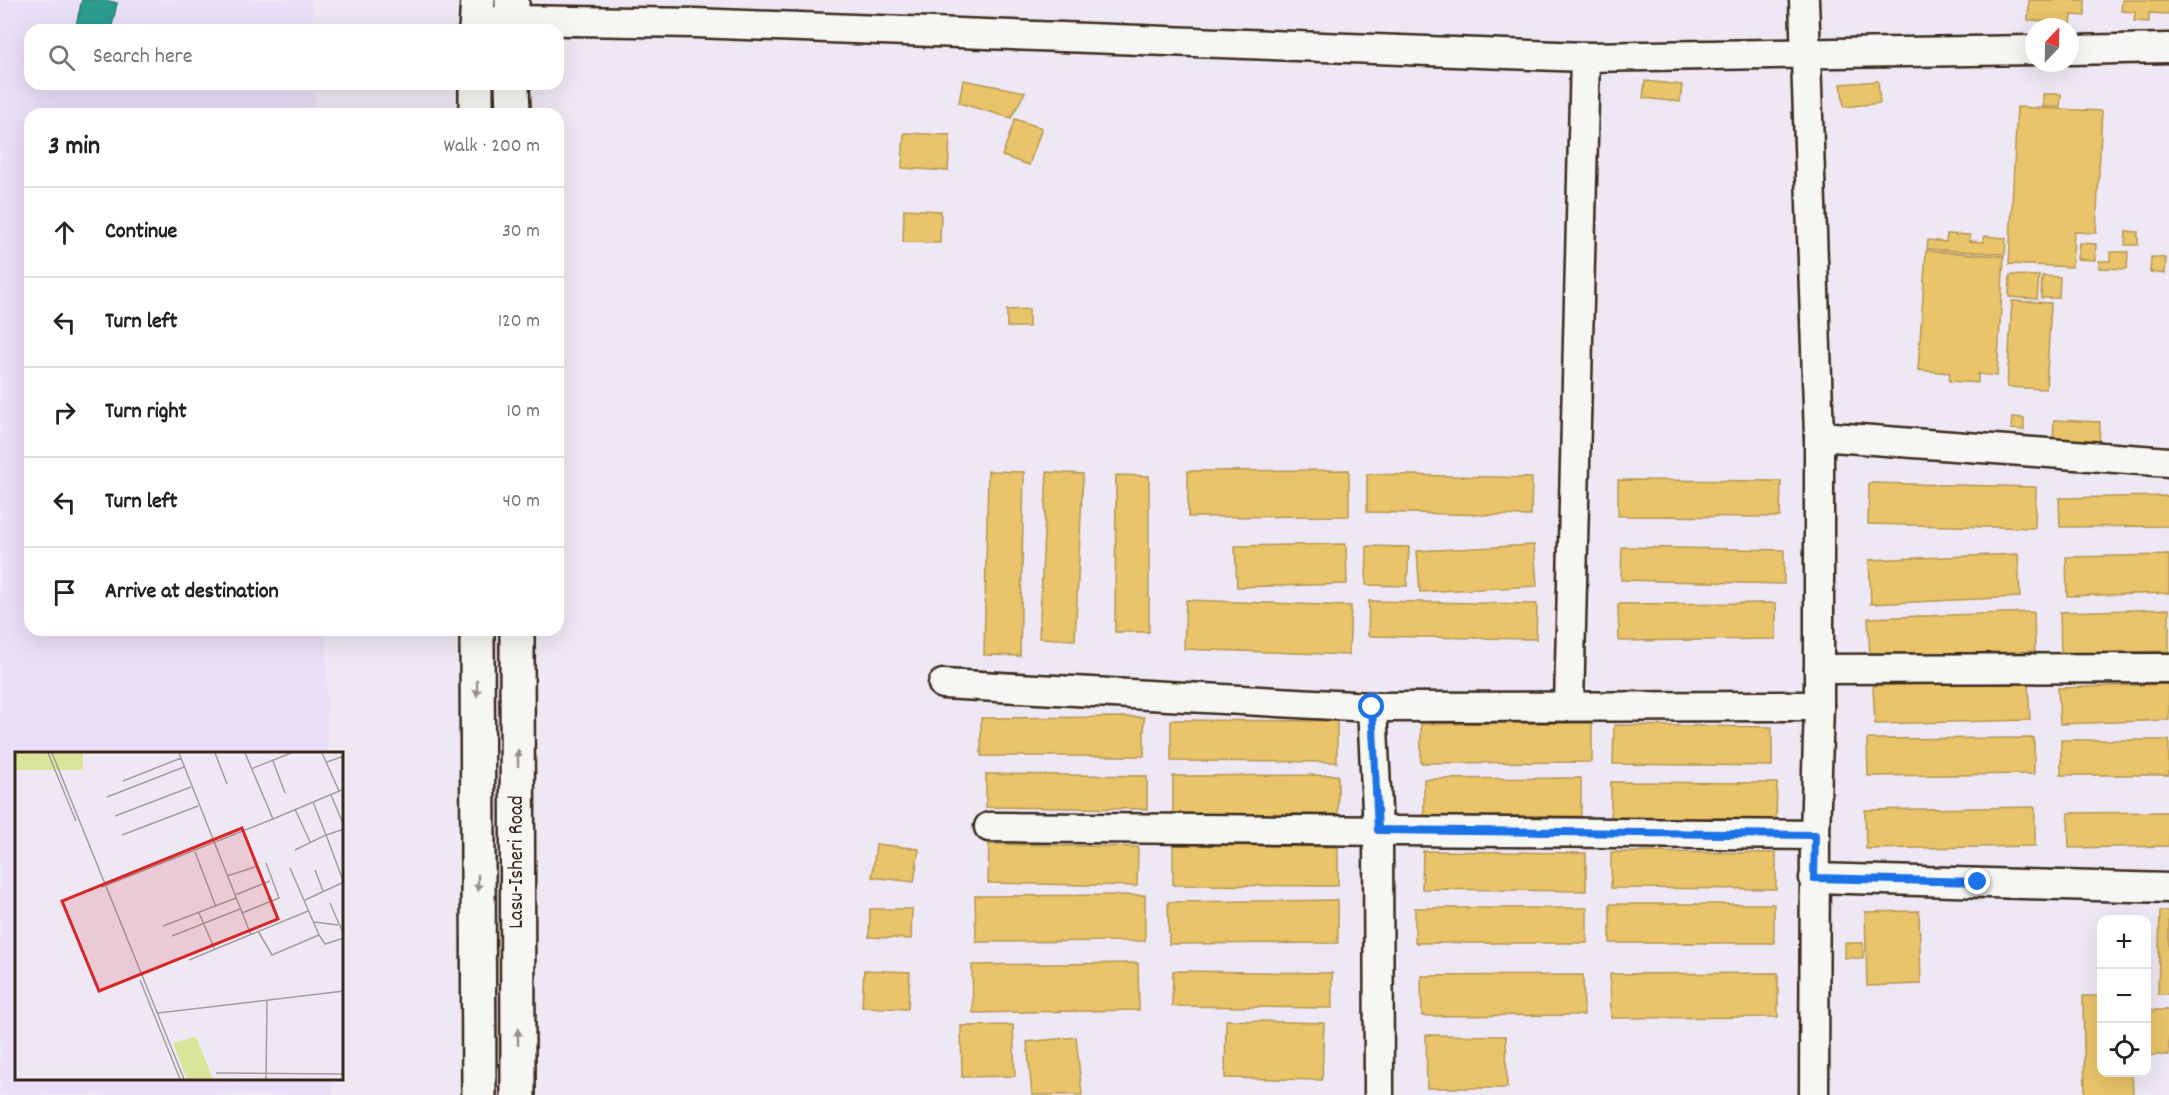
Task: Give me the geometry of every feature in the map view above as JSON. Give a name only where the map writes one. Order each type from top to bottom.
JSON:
[{"type":"main road","points":[[476,90],[476,108]]},
{"type":"main road","points":[[512,90],[513,108]]},
{"type":"main road","name":"Lasu-Isheri Road","points":[[477,636],[479,1095]]},
{"type":"main road","name":"Lasu-Isheri Road","points":[[517,636],[518,1095]]},
{"type":"street","points":[[1804,0],[1808,53],[1819,436],[1819,706],[1814,878],[1814,1095]]},
{"type":"street","points":[[476,18],[512,17],[939,31],[1585,57],[2025,50]]},
{"type":"street","points":[[2079,50],[2169,48]]},
{"type":"street","points":[[1569,705],[1585,57]]},
{"type":"street","points":[[1819,436],[2169,462]]},
{"type":"street","points":[[1819,669],[2169,668]]},
{"type":"street","points":[[943,684],[1372,707],[1819,706]]},
{"type":"street","points":[[1372,707],[1378,830],[1379,1095]]},
{"type":"street","points":[[989,827],[1815,835]]},
{"type":"street","points":[[1814,878],[2169,888]]},
{"type":"shaded area","points":[[0,0],[312,0],[313,24],[24,24],[24,90],[314,90],[315,108],[24,108],[24,636],[326,636],[328,752],[15,752],[15,1080],[333,1080],[333,1095],[0,1095]]},
{"type":"building: Homes","points":[[2029,0],[2085,0],[2085,16],[2028,18]]},
{"type":"building: Homes","points":[[2122,0],[2169,0],[2169,14],[2149,13],[2149,22],[2134,21],[2135,12],[2121,11]]},
{"type":"building: Homes","points":[[963,80],[1025,92],[1011,118],[959,103]]},
{"type":"building: Homes","points":[[1645,81],[1682,85],[1680,102],[1643,98]]},
{"type":"building: Homes","points":[[1878,81],[1880,103],[1844,107],[1841,84]]},
{"type":"building: Homes","points":[[2043,94],[2061,94],[2060,107],[2043,107]]},
{"type":"building: Homes","points":[[2017,107],[2102,111],[2096,233],[2074,232],[2072,267],[2009,264]]},
{"type":"building: Homes","points":[[1015,119],[1042,128],[1029,165],[1002,156]]},
{"type":"building: Homes","points":[[904,133],[950,135],[948,171],[902,168]]},
{"type":"building: Homes","points":[[904,209],[941,211],[940,243],[903,242]]},
{"type":"building: Homes","points":[[2126,231],[2138,232],[2138,245],[2125,245]]},
{"type":"building: Homes","points":[[1947,234],[1970,235],[1969,241],[1984,242],[1984,236],[2006,238],[2005,254],[1927,249],[1928,240],[1946,242]]},
{"type":"building: Homes","points":[[2079,243],[2096,244],[2095,260],[2077,259]]},
{"type":"building: Homes","points":[[1926,251],[2004,256],[1997,376],[1978,374],[1978,383],[1949,381],[1950,373],[1918,370]]},
{"type":"building: Homes","points":[[2110,252],[2128,252],[2127,269],[2099,268],[2099,261],[2110,261]]},
{"type":"building: Homes","points":[[2151,257],[2166,258],[2165,274],[2150,272]]},
{"type":"building: Homes","points":[[2010,275],[2039,276],[2037,299],[2009,297]]},
{"type":"building: Homes","points":[[2042,276],[2060,277],[2059,298],[2041,298]]},
{"type":"building: Homes","points":[[2012,301],[2051,303],[2046,389],[2007,387]]},
{"type":"building: Homes","points":[[1029,309],[1029,327],[1007,327],[1007,310]]},
{"type":"building: Homes","points":[[2012,417],[2024,418],[2024,430],[2011,429]]},
{"type":"building: Homes","points":[[2054,420],[2100,422],[2099,444],[2053,442]]},
{"type":"building: Homes","points":[[1349,470],[1349,516],[1188,517],[1188,471]]},
{"type":"building: Homes","points":[[988,471],[1024,472],[1020,656],[984,655]]},
{"type":"building: Homes","points":[[1047,472],[1083,474],[1075,640],[1039,638]]},
{"type":"building: Homes","points":[[1367,474],[1532,478],[1531,516],[1367,512]]},
{"type":"building: Homes","points":[[1116,475],[1149,476],[1149,632],[1115,632]]},
{"type":"building: Homes","points":[[1618,480],[1781,481],[1780,517],[1618,516]]},
{"type":"building: Homes","points":[[1869,483],[2036,487],[2035,528],[1868,524]]},
{"type":"building: Homes","points":[[2169,496],[2169,526],[2060,527],[2059,498]]},
{"type":"building: Homes","points":[[1346,544],[1347,584],[1237,587],[1235,546]]},
{"type":"building: Homes","points":[[1534,545],[1537,586],[1420,592],[1417,551]]},
{"type":"building: Homes","points":[[1367,546],[1409,547],[1407,586],[1366,585]]},
{"type":"building: Homes","points":[[1622,547],[1784,550],[1784,584],[1621,580]]},
{"type":"building: Homes","points":[[2018,554],[2020,597],[1871,604],[1869,560]]},
{"type":"building: Homes","points":[[2169,555],[2169,593],[2067,596],[2066,557]]},
{"type":"building: Homes","points":[[1186,600],[1351,606],[1349,655],[1184,649]]},
{"type":"building: Homes","points":[[1369,601],[1537,604],[1536,639],[1368,636]]},
{"type":"building: Homes","points":[[1776,603],[1776,639],[1619,641],[1618,604]]},
{"type":"building: Homes","points":[[2169,609],[2169,651],[2061,654],[2060,612]]},
{"type":"building: Homes","points":[[2034,612],[2035,651],[1870,657],[1868,618]]},
{"type":"building: Homes","points":[[2028,681],[2030,720],[1875,724],[1873,686]]},
{"type":"building: Homes","points":[[2169,684],[2169,720],[2060,724],[2058,688]]},
{"type":"building: Homes","points":[[1144,717],[1144,756],[981,756],[981,718]]},
{"type":"building: Homes","points":[[1171,720],[1337,721],[1337,762],[1171,761]]},
{"type":"building: Homes","points":[[1592,723],[1592,762],[1421,763],[1421,724]]},
{"type":"building: Homes","points":[[1614,725],[1772,727],[1772,766],[1613,764]]},
{"type":"building: Homes","points":[[2034,738],[2034,774],[1868,776],[1867,739]]},
{"type":"building: Homes","points":[[2061,740],[2169,740],[2169,775],[2061,775]]},
{"type":"building: Homes","points":[[986,774],[1147,776],[1147,809],[986,807]]},
{"type":"building: Homes","points":[[1338,775],[1338,814],[1173,815],[1173,776]]},
{"type":"building: Homes","points":[[1581,778],[1581,816],[1424,816],[1424,779]]},
{"type":"building: Homes","points":[[1611,782],[1777,783],[1776,819],[1611,817]]},
{"type":"building: Homes","points":[[2035,807],[2035,846],[1866,849],[1865,810]]},
{"type":"building: Homes","points":[[2169,812],[2169,846],[2069,848],[2068,813]]},
{"type":"building: Homes","points":[[876,844],[919,849],[914,882],[872,877]]},
{"type":"building: Homes","points":[[989,844],[1138,847],[1137,886],[988,883]]},
{"type":"building: Homes","points":[[1173,845],[1338,847],[1338,886],[1173,885]]},
{"type":"building: Homes","points":[[1423,851],[1586,853],[1586,891],[1422,889]]},
{"type":"building: Homes","points":[[1611,852],[1776,853],[1776,889],[1611,888]]},
{"type":"building: Homes","points":[[1145,895],[1145,941],[976,942],[975,896]]},
{"type":"building: Homes","points":[[1338,900],[1338,943],[1169,944],[1168,902]]},
{"type":"building: Homes","points":[[1610,904],[1774,904],[1774,943],[1610,943]]},
{"type":"building: Homes","points":[[1415,908],[1587,908],[1587,943],[1415,943]]},
{"type":"building: Homes","points":[[870,909],[912,909],[911,939],[869,937]]},
{"type":"building: Homes","points":[[1919,911],[1921,984],[1867,986],[1865,912]]},
{"type":"building: Homes","points":[[2160,911],[2169,911],[2169,994],[2158,994]]},
{"type":"building: Homes","points":[[1845,943],[1863,943],[1863,958],[1845,958]]},
{"type":"building: Homes","points":[[1138,963],[1139,1010],[973,1013],[972,965]]},
{"type":"building: Homes","points":[[864,970],[910,972],[908,1009],[862,1007]]},
{"type":"building: Homes","points":[[1173,971],[1332,973],[1332,1008],[1172,1006]]},
{"type":"building: Homes","points":[[1778,973],[1778,1017],[1611,1018],[1610,974]]},
{"type":"building: Homes","points":[[1583,975],[1584,1015],[1422,1016],[1421,976]]},
{"type":"building: Homes","points":[[2083,996],[2097,996],[2097,1077],[2132,1077],[2133,1095],[2085,1095]]},
{"type":"building: Homes","points":[[2151,1010],[2169,1010],[2169,1055],[2151,1055]]},
{"type":"building: Homes","points":[[1226,1020],[1324,1023],[1322,1080],[1225,1078]]},
{"type":"building: Homes","points":[[1013,1025],[1015,1076],[962,1077],[961,1026]]},
{"type":"building: Homes","points":[[1426,1035],[1506,1036],[1507,1088],[1427,1088]]},
{"type":"building: Homes","points":[[1076,1037],[1082,1095],[1032,1095],[1027,1042]]},
{"type":"building: Schools","points":[[82,0],[105,0],[117,3],[112,24],[76,24]]},
{"type":"route","points":[[1372,707],[1378,830],[1815,835],[1814,878],[1978,882]]}]
